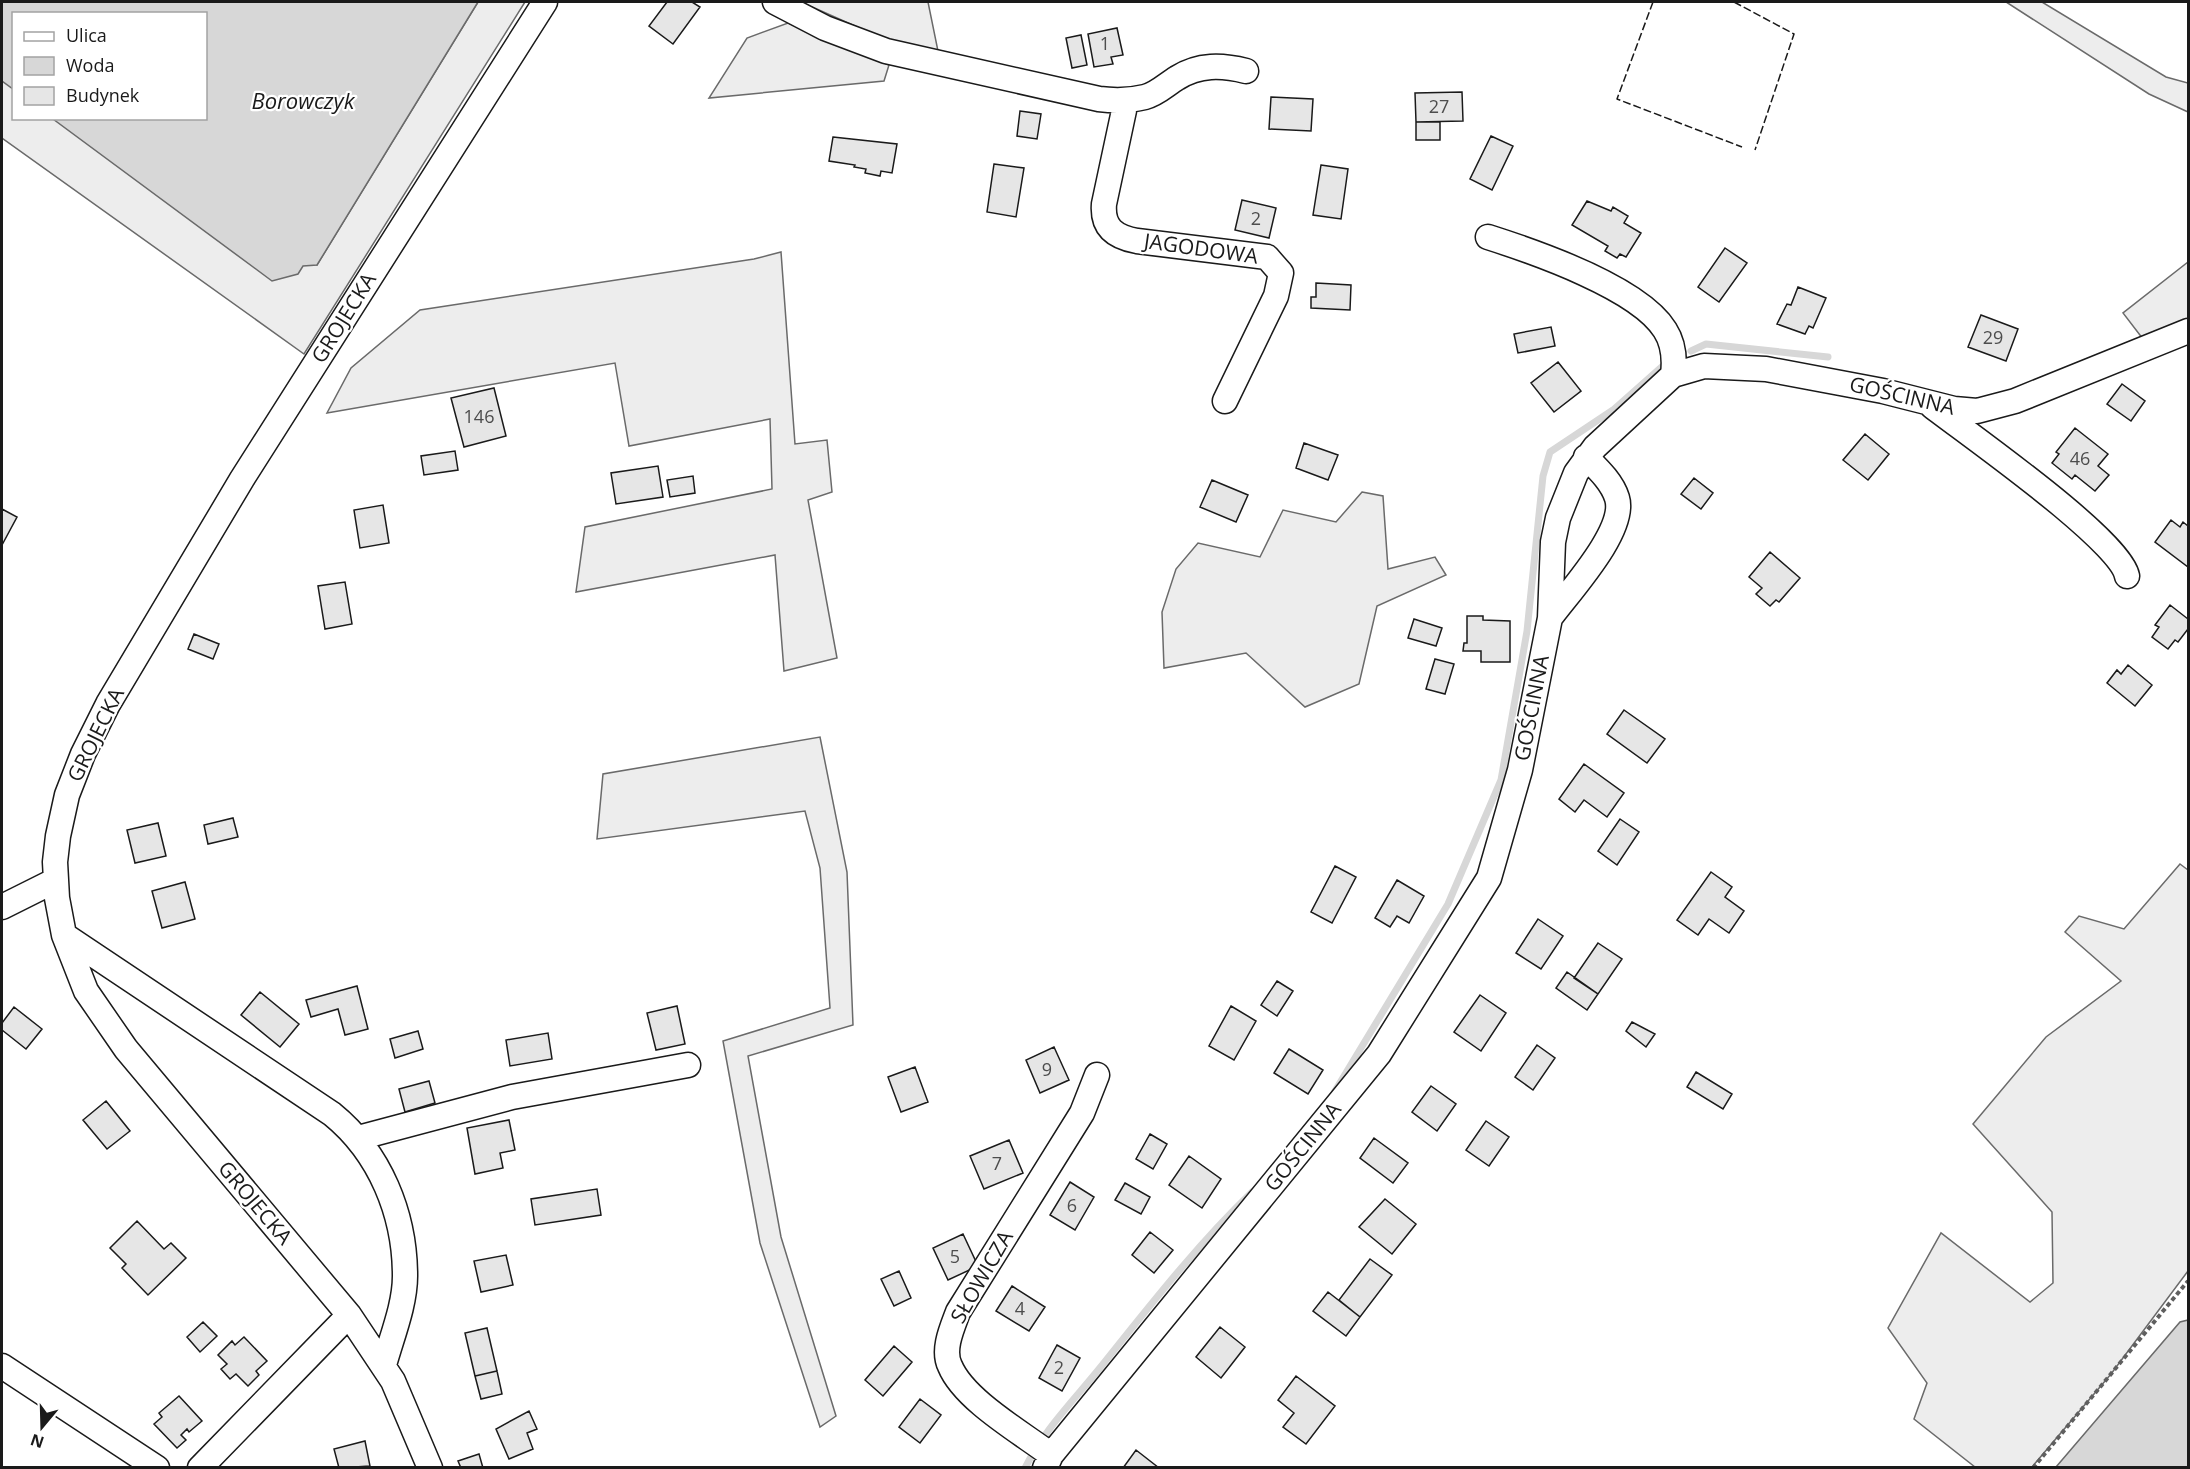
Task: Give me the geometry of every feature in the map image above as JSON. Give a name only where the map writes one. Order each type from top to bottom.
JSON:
[{"type":"street","name":"GROJECKA","points":[[430,1467],[408,1411],[384,1365],[350,1315],[126,1049],[87,991],[64,935],[56,880],[57,836],[67,795],[83,754],[108,704],[230,498],[544,2]]},
{"type":"street","points":[[776,2],[825,28],[886,51],[1090,98],[1126,101],[1153,94],[1178,77],[1200,68],[1223,66],[1246,71]]},
{"type":"street","name":"JAGODOWA","points":[[1126,101],[1104,204],[1105,221],[1111,231],[1124,238],[1137,241],[1267,257],[1281,273],[1276,296],[1225,401]]},
{"type":"street","points":[[1488,237],[1561,262],[1649,312],[1660,323],[1671,341],[1674,358],[1673,375]]},
{"type":"street","name":"GOŚCINNA","points":[[1048,1461],[1379,1054],[1489,878],[1520,770],[1550,618],[1555,531],[1569,489],[1586,457],[1673,375],[1704,366],[1746,367],[1866,388],[1967,411],[1987,409],[2015,401],[2188,331]]},
{"type":"street","points":[[1929,404],[2086,525],[2120,559],[2127,576]]},
{"type":"street","points":[[1550,618],[1607,542],[1615,525],[1617,498],[1601,472],[1586,457]]},
{"type":"street","points":[[2,907],[56,880]]},
{"type":"street","points":[[64,935],[312,1100],[358,1138],[378,1164],[397,1220],[404,1256],[405,1277],[402,1299],[384,1365]]},
{"type":"street","points":[[358,1138],[512,1097],[688,1065]]},
{"type":"street","name":"SŁOWICZA","points":[[1048,1461],[969,1393],[949,1365],[948,1340],[958,1312],[1082,1113],[1097,1075]]},
{"type":"street","points":[[200,1467],[350,1315]]},
{"type":"street","points":[[2,1366],[157,1467]]},
{"type":"path","points":[[2033,1467],[2188,1281]]},
{"type":"shaded area","points":[[478,2],[525,2],[304,354],[2,138],[2,73],[12,81],[12,120],[65,120],[317,265]]},
{"type":"shaded area","points":[[801,2],[928,2],[938,51],[884,39]]},
{"type":"shaded area","points":[[2006,2],[2042,2],[2166,77],[2188,83],[2188,112],[2149,94]]},
{"type":"shaded area","points":[[788,23],[889,65],[884,81],[709,98],[747,38]]},
{"type":"shaded area","points":[[781,252],[795,444],[827,440],[832,492],[808,500],[837,658],[784,671],[775,555],[576,592],[585,527],[772,489],[770,419],[629,446],[615,363],[327,413],[351,368],[420,310],[754,259]]},
{"type":"shaded area","points":[[2188,262],[2188,319],[2143,339],[2123,313]]},
{"type":"shaded area","points":[[1362,492],[1383,496],[1388,569],[1435,557],[1446,575],[1377,606],[1359,684],[1305,707],[1246,653],[1164,668],[1162,612],[1176,569],[1198,543],[1260,557],[1283,510],[1336,522]]},
{"type":"shaded area","points":[[820,737],[847,872],[853,1025],[748,1056],[781,1237],[836,1416],[820,1427],[760,1243],[723,1041],[830,1008],[820,868],[805,811],[597,839],[603,774]]},
{"type":"shaded area","points":[[2180,864],[2188,870],[2188,1271],[2111,1374],[2032,1467],[1975,1467],[1914,1419],[1927,1383],[1888,1328],[1941,1233],[2030,1302],[2053,1283],[2052,1212],[1973,1124],[2046,1037],[2121,981],[2065,932],[2079,916],[2124,929]]},
{"type":"water","name":"Borowczyk","points":[[2,2],[478,2],[317,265],[303,266],[298,274],[272,281],[54,120],[207,120],[207,12],[12,12],[12,88],[2,81]]},
{"type":"water","points":[[2188,1320],[2188,1467],[2056,1467],[2180,1322]]},
{"type":"building","points":[[667,2],[692,2],[700,7],[673,44],[649,26]]},
{"type":"building","points":[[1117,28],[1123,55],[1111,57],[1113,64],[1094,67],[1088,34]]},
{"type":"building","points":[[1081,35],[1087,65],[1072,68],[1066,38]]},
{"type":"building","points":[[1462,92],[1463,121],[1416,122],[1415,93]]},
{"type":"building","points":[[1271,97],[1313,99],[1311,131],[1269,129]]},
{"type":"building","points":[[1020,111],[1041,114],[1037,139],[1017,136]]},
{"type":"building","points":[[1416,122],[1440,122],[1440,140],[1416,140]]},
{"type":"building","points":[[1491,136],[1513,146],[1492,190],[1470,179]]},
{"type":"building","points":[[833,137],[897,144],[892,173],[881,171],[880,176],[865,173],[866,169],[854,167],[855,165],[829,161]]},
{"type":"building","points":[[994,164],[1024,168],[1016,217],[987,212]]},
{"type":"building","points":[[1321,165],[1348,169],[1341,219],[1313,215]]},
{"type":"building","points":[[1242,200],[1276,208],[1269,238],[1235,230]]},
{"type":"building","points":[[1587,201],[1611,211],[1613,207],[1628,216],[1624,223],[1641,233],[1626,257],[1620,254],[1617,258],[1605,251],[1608,246],[1572,225]]},
{"type":"building","points":[[1725,248],[1747,263],[1719,302],[1698,287]]},
{"type":"building","points":[[1316,283],[1351,285],[1350,310],[1311,308],[1311,297],[1316,297]]},
{"type":"building","points":[[1798,287],[1826,298],[1813,328],[1809,326],[1805,334],[1777,324],[1787,304],[1791,305]]},
{"type":"building","points":[[1981,315],[2018,329],[2006,361],[1968,347]]},
{"type":"building","points":[[1551,327],[1555,346],[1518,353],[1514,334]]},
{"type":"building","points":[[1558,362],[1581,391],[1554,412],[1531,383]]},
{"type":"building","points":[[2122,384],[2145,401],[2131,421],[2107,404]]},
{"type":"building","points":[[494,388],[506,436],[464,447],[451,398]]},
{"type":"building","points":[[2075,428],[2108,454],[2098,466],[2109,475],[2095,491],[2075,475],[2072,479],[2052,463],[2059,454],[2056,452]]},
{"type":"building","points":[[1865,434],[1889,454],[1868,480],[1843,460]]},
{"type":"building","points":[[1304,443],[1338,455],[1328,480],[1296,468]]},
{"type":"building","points":[[455,451],[458,470],[424,475],[421,456]]},
{"type":"building","points":[[658,466],[663,497],[616,504],[611,473]]},
{"type":"building","points":[[693,476],[695,493],[670,497],[667,480]]},
{"type":"building","points":[[1694,478],[1713,493],[1701,509],[1681,494]]},
{"type":"building","points":[[1212,480],[1248,495],[1236,522],[1200,507]]},
{"type":"building","points":[[383,505],[389,543],[360,548],[354,510]]},
{"type":"building","points":[[2,509],[17,517],[2,545]]},
{"type":"building","points":[[2171,520],[2180,527],[2183,522],[2188,526],[2188,567],[2155,542]]},
{"type":"building","points":[[1770,552],[1800,578],[1779,602],[1776,600],[1770,606],[1756,594],[1762,588],[1749,577]]},
{"type":"building","points":[[345,582],[352,624],[325,629],[318,586]]},
{"type":"building","points":[[2170,605],[2188,619],[2188,629],[2178,642],[2175,640],[2168,649],[2152,637],[2159,627],[2155,625]]},
{"type":"building","points":[[1467,616],[1483,616],[1483,620],[1510,621],[1510,662],[1481,662],[1481,651],[1463,651],[1464,643],[1467,643]]},
{"type":"building","points":[[1414,619],[1442,628],[1436,646],[1408,638]]},
{"type":"building","points":[[194,634],[219,644],[213,659],[188,649]]},
{"type":"building","points":[[1435,659],[1454,664],[1445,694],[1426,689]]},
{"type":"building","points":[[2128,665],[2152,685],[2135,706],[2107,683],[2117,670],[2121,674]]},
{"type":"building","points":[[1624,710],[1665,739],[1647,763],[1607,734]]},
{"type":"building","points":[[1584,764],[1624,793],[1607,817],[1584,800],[1575,812],[1559,799]]},
{"type":"building","points":[[233,818],[238,837],[208,844],[204,825]]},
{"type":"building","points":[[1620,819],[1639,832],[1617,865],[1598,851]]},
{"type":"building","points":[[158,823],[166,856],[135,863],[127,830]]},
{"type":"building","points":[[1335,866],[1356,877],[1332,923],[1311,912]]},
{"type":"building","points":[[1711,872],[1732,887],[1725,897],[1744,911],[1729,933],[1709,919],[1698,935],[1677,920]]},
{"type":"building","points":[[1397,880],[1424,896],[1409,923],[1397,916],[1390,927],[1375,918]]},
{"type":"building","points":[[185,882],[195,919],[162,928],[152,891]]},
{"type":"building","points":[[1538,919],[1563,936],[1541,969],[1516,953]]},
{"type":"building","points":[[1598,943],[1622,959],[1598,994],[1574,978]]},
{"type":"building","points":[[1567,972],[1598,994],[1587,1010],[1556,988]]},
{"type":"building","points":[[1277,981],[1293,991],[1277,1016],[1261,1005]]},
{"type":"building","points":[[357,986],[368,1029],[345,1035],[338,1009],[311,1017],[306,1000]]},
{"type":"building","points":[[260,992],[299,1024],[280,1047],[241,1015]]},
{"type":"building","points":[[1480,995],[1506,1013],[1481,1051],[1454,1032]]},
{"type":"building","points":[[677,1006],[685,1044],[656,1050],[647,1013]]},
{"type":"building","points":[[1231,1006],[1256,1021],[1234,1060],[1209,1046]]},
{"type":"building","points":[[14,1007],[42,1029],[26,1049],[2,1030],[2,1023]]},
{"type":"building","points":[[1632,1022],[1655,1034],[1646,1047],[1626,1031]]},
{"type":"building","points":[[418,1031],[423,1049],[395,1058],[390,1039]]},
{"type":"building","points":[[548,1033],[552,1059],[510,1066],[506,1040]]},
{"type":"building","points":[[1537,1045],[1555,1058],[1533,1090],[1515,1077]]},
{"type":"building","points":[[1054,1047],[1069,1080],[1040,1093],[1026,1060]]},
{"type":"building","points":[[1289,1049],[1323,1070],[1308,1094],[1274,1073]]},
{"type":"building","points":[[915,1067],[928,1102],[901,1112],[888,1077]]},
{"type":"building","points":[[1696,1072],[1732,1094],[1723,1109],[1687,1087]]},
{"type":"building","points":[[429,1081],[435,1103],[405,1112],[399,1089]]},
{"type":"building","points":[[1431,1086],[1456,1104],[1437,1131],[1412,1112]]},
{"type":"building","points":[[106,1101],[130,1131],[107,1149],[83,1120]]},
{"type":"building","points":[[509,1120],[515,1150],[500,1153],[503,1168],[475,1174],[467,1128]]},
{"type":"building","points":[[1486,1121],[1509,1137],[1489,1166],[1466,1150]]},
{"type":"building","points":[[1150,1134],[1167,1144],[1153,1169],[1136,1159]]},
{"type":"building","points":[[1374,1138],[1408,1163],[1393,1183],[1360,1158]]},
{"type":"building","points":[[1009,1140],[1023,1173],[984,1189],[970,1156]]},
{"type":"building","points":[[1189,1156],[1221,1179],[1202,1208],[1169,1185]]},
{"type":"building","points":[[1070,1182],[1094,1197],[1075,1230],[1050,1215]]},
{"type":"building","points":[[1125,1183],[1150,1197],[1141,1214],[1115,1200]]},
{"type":"building","points":[[597,1189],[601,1215],[535,1225],[531,1199]]},
{"type":"building","points":[[1385,1199],[1416,1224],[1392,1254],[1359,1227]]},
{"type":"building","points":[[137,1221],[164,1249],[171,1243],[186,1258],[148,1295],[122,1268],[126,1264],[110,1248]]},
{"type":"building","points":[[1150,1232],[1173,1250],[1154,1273],[1132,1255]]},
{"type":"building","points":[[963,1234],[978,1266],[948,1280],[933,1248]]},
{"type":"building","points":[[506,1255],[513,1285],[481,1292],[474,1261]]},
{"type":"building","points":[[1370,1259],[1392,1275],[1360,1317],[1339,1300]]},
{"type":"building","points":[[899,1271],[911,1298],[894,1306],[881,1279]]},
{"type":"building","points":[[1012,1286],[1045,1307],[1029,1331],[996,1311]]},
{"type":"building","points":[[1328,1292],[1360,1317],[1346,1336],[1313,1311]]},
{"type":"building","points":[[203,1322],[217,1336],[200,1352],[187,1337]]},
{"type":"building","points":[[1220,1327],[1245,1347],[1221,1378],[1196,1357]]},
{"type":"building","points":[[487,1328],[497,1371],[475,1376],[465,1333]]},
{"type":"building","points":[[244,1337],[267,1361],[256,1371],[259,1375],[248,1386],[236,1374],[230,1379],[221,1369],[227,1364],[218,1355],[232,1341],[235,1345]]},
{"type":"building","points":[[1057,1345],[1080,1358],[1062,1391],[1039,1378]]},
{"type":"building","points":[[894,1346],[912,1362],[883,1396],[865,1380]]},
{"type":"building","points":[[497,1371],[502,1394],[481,1399],[475,1376]]},
{"type":"building","points":[[1296,1376],[1335,1406],[1306,1444],[1283,1427],[1294,1413],[1278,1400]]},
{"type":"building","points":[[179,1396],[202,1421],[189,1432],[187,1429],[181,1435],[186,1440],[177,1448],[154,1424],[162,1417],[159,1413]]},
{"type":"building","points":[[920,1399],[941,1415],[920,1443],[899,1427]]},
{"type":"building","points":[[529,1411],[537,1429],[527,1433],[533,1449],[509,1459],[496,1429]]},
{"type":"building","points":[[365,1441],[370,1466],[339,1468],[334,1449]]},
{"type":"building","points":[[1136,1450],[1159,1468],[1123,1468]]},
{"type":"building","points":[[479,1454],[483,1468],[461,1468],[458,1461]]},
{"type":"waterway","points":[[1691,351],[1706,344],[1828,357]]},
{"type":"waterway","points":[[1335,1091],[1448,904],[1501,780],[1527,631],[1543,476],[1550,452],[1613,410],[1666,363]]},
{"type":"waterway","points":[[1025,1468],[1050,1429],[1154,1300],[1211,1234],[1252,1192]]},
{"type":"fence","points":[[1653,2],[1617,99],[1742,147]]},
{"type":"fence","points":[[1734,2],[1794,34],[1755,150]]}]
